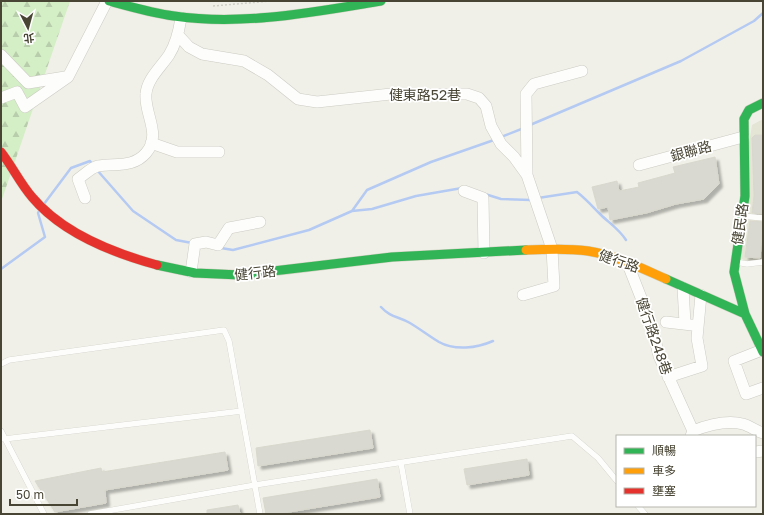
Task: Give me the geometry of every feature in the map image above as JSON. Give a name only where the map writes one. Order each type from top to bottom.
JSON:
[{"type":"street","points":[[1,98],[17,92],[25,107],[68,77],[108,1],[146,12],[181,18],[220,19],[267,16],[381,1]]},
{"type":"street","points":[[85,198],[78,179],[97,166],[112,166],[134,162],[147,152],[154,134],[146,93],[155,70],[169,55],[178,35],[181,18]]},
{"type":"street","name":"健東路52巷","points":[[178,35],[189,47],[202,54],[244,61],[268,75],[298,99],[317,102],[391,94],[467,94],[479,98],[486,106],[491,126],[501,144],[514,157],[527,175]]},
{"type":"street","points":[[1,55],[28,83],[68,77]]},
{"type":"street","points":[[523,295],[554,286],[552,249],[527,175],[526,94],[534,84],[582,71]]},
{"type":"street","name":"健民路","points":[[763,103],[752,107],[745,114],[743,137],[745,196],[734,262],[736,286],[745,314],[763,351],[734,361],[746,394],[763,388]]},
{"type":"street","name":"銀聯路","points":[[639,165],[743,137]]},
{"type":"street","points":[[151,143],[177,152],[219,152]]},
{"type":"street","name":"健行路","points":[[1,152],[11,164],[31,196],[58,221],[68,228],[147,262],[191,272],[221,276],[240,275],[392,257],[552,249],[588,251],[628,262],[683,288],[745,314]]},
{"type":"street","points":[[464,191],[483,198],[484,253]]},
{"type":"street","points":[[191,272],[195,244],[206,242],[218,245],[229,228],[260,222]]},
{"type":"street","name":"健行路248巷","points":[[628,262],[651,322],[659,356],[692,433]]},
{"type":"street","points":[[683,288],[685,323]]},
{"type":"street","points":[[668,377],[702,366],[697,338],[701,295]]},
{"type":"street","points":[[666,322],[685,323],[698,326]]},
{"type":"street","points":[[692,433],[707,426],[732,423],[743,424],[763,433]]},
{"type":"street","points":[[743,424],[744,435]]},
{"type":"lane","points":[[742,216],[763,218]]},
{"type":"lane","points":[[734,262],[747,264],[763,262]]},
{"type":"lane","points":[[1,364],[9,360],[224,330],[229,341],[260,514]]},
{"type":"lane","points":[[4,439],[242,411]]},
{"type":"lane","points":[[1,431],[44,514]]},
{"type":"lane","points":[[90,514],[255,485],[572,436],[598,458],[616,480]]},
{"type":"lane","points":[[402,463],[410,514]]},
{"type":"path","points":[[207,6],[271,1]]},
{"type":"shaded area","points":[[763,119],[763,260],[746,261],[738,257],[748,149],[752,125]]},
{"type":"green space","points":[[1,1],[70,1],[1,202]]},
{"type":"building","points":[[755,135],[763,135],[763,214],[752,213],[754,196],[752,138]]},
{"type":"building","points":[[715,157],[719,184],[704,199],[676,204],[646,213],[610,220],[608,207],[598,209],[592,187],[617,181],[619,191],[639,187],[638,183],[675,173],[673,167]]},
{"type":"building","points":[[750,221],[763,222],[760,258],[745,257]]},
{"type":"building","points":[[370,430],[373,448],[258,466],[256,448]]},
{"type":"building","points":[[225,452],[228,470],[105,490],[106,503],[55,512],[35,481],[101,468],[102,472]]},
{"type":"building","points":[[527,459],[529,475],[467,485],[464,469]]},
{"type":"building","points":[[377,479],[380,497],[277,514],[266,514],[263,498]]},
{"type":"building","points":[[238,505],[240,514],[207,514],[207,510]]},
{"type":"waterway","points":[[530,125],[681,61],[754,21],[763,13]]},
{"type":"waterway","points":[[501,137],[524,128]]},
{"type":"waterway","points":[[221,248],[233,250],[309,230],[352,211],[367,190],[431,162],[494,140]]},
{"type":"waterway","points":[[44,204],[71,168],[90,161],[92,164]]},
{"type":"waterway","points":[[97,170],[133,211],[176,240],[192,243]]},
{"type":"waterway","points":[[352,211],[372,209],[416,196],[462,188]]},
{"type":"waterway","points":[[538,198],[577,192],[617,229],[626,240]]},
{"type":"waterway","points":[[485,194],[501,199],[531,200]]},
{"type":"waterway","points":[[1,269],[45,237],[38,213],[39,211]]},
{"type":"waterway","points":[[381,307],[391,315],[410,323],[445,345],[466,348],[493,341]]},
{"type":"traffic: fast","points":[[109,1],[166,15],[200,19],[252,19],[304,13],[381,1]]},
{"type":"traffic: fast","points":[[763,103],[749,110],[744,119],[745,196],[734,272],[745,314],[763,352]]},
{"type":"traffic: fast","points":[[157,265],[195,273],[240,275],[392,257],[526,250]]},
{"type":"traffic: fast","points":[[666,279],[745,314]]},
{"type":"traffic: slow","points":[[526,250],[565,249],[598,253],[628,262],[666,279]]},
{"type":"traffic: jam","points":[[1,152],[32,197],[44,210],[58,221],[73,231],[106,248],[157,265]]}]
